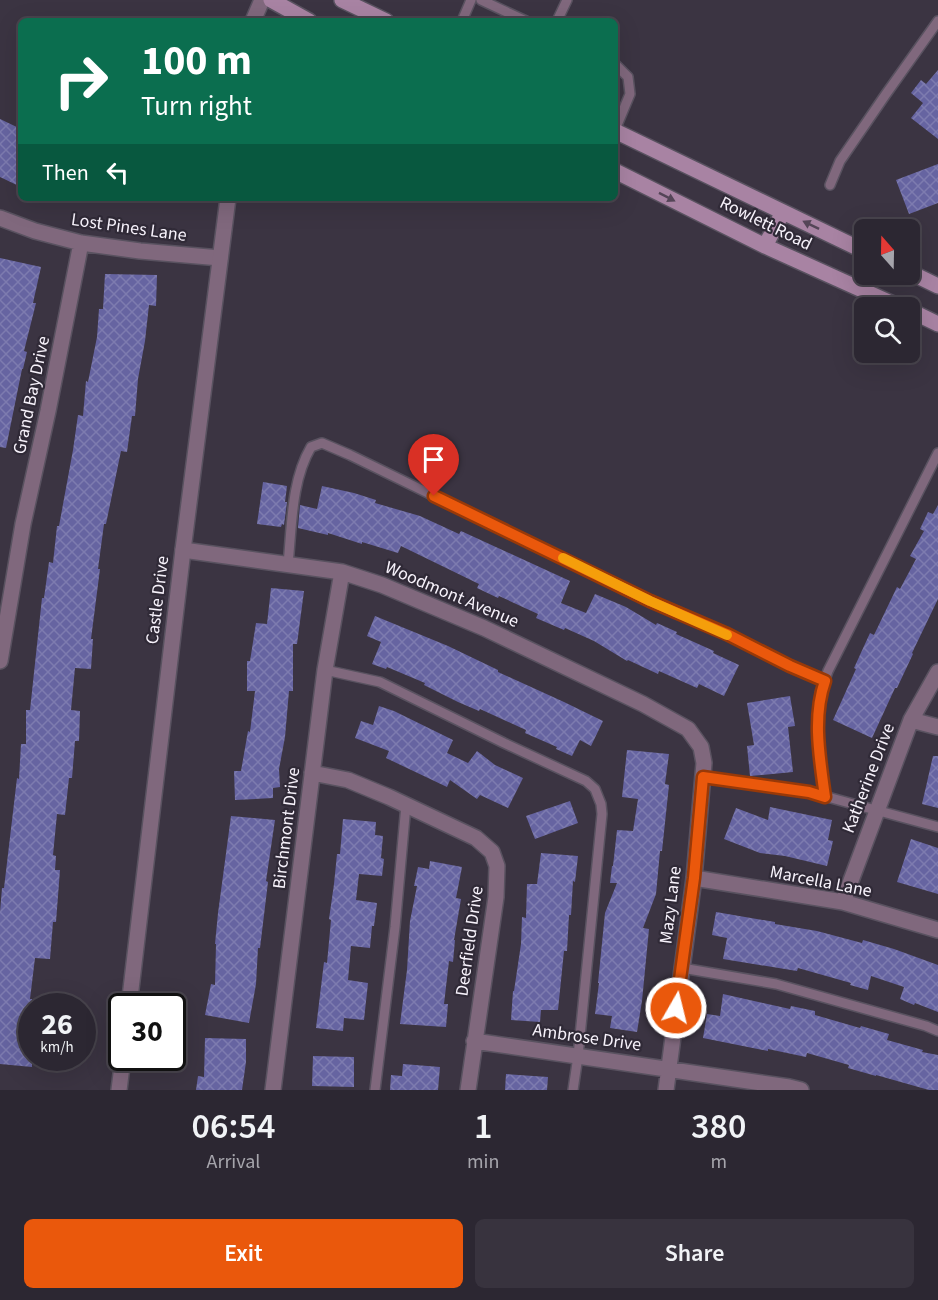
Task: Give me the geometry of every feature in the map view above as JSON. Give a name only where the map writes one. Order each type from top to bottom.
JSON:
[{"type":"main road","points":[[271,0],[304,18]]},
{"type":"main road","points":[[342,0],[380,18]]},
{"type":"main road","name":"Rowlett Road","points":[[618,131],[854,245]]},
{"type":"main road","name":"Rowlett Road","points":[[618,172],[765,246],[878,297]]},
{"type":"main road","points":[[765,246],[783,212]]},
{"type":"main road","points":[[920,277],[938,286]]},
{"type":"main road","points":[[920,315],[938,324]]},
{"type":"street","points":[[254,18],[262,0]]},
{"type":"street","name":"Castle Drive","points":[[131,993],[183,550],[228,201]]},
{"type":"street","name":"Lost Pines Lane","points":[[0,218],[35,231],[81,243],[220,258]]},
{"type":"street","name":"Grand Bay Drive","points":[[0,656],[23,524],[81,243]]},
{"type":"street","name":"Woodmont Avenue","points":[[183,550],[342,572],[382,585],[484,628],[643,704],[688,729]]},
{"type":"street","name":"Birchmont Drive","points":[[273,1090],[325,670],[342,572]]},
{"type":"street","name":"Katherine Drive","points":[[843,902],[911,720],[938,672]]},
{"type":"street","points":[[911,720],[938,727]]},
{"type":"street","name":"Mazy Lane","points":[[666,1090],[694,878],[704,763],[701,747],[688,729]]},
{"type":"street","name":"Deerfield Drive","points":[[312,773],[348,780],[476,838],[492,852],[497,866],[496,897],[468,1090]]},
{"type":"street","name":"Marcella Lane","points":[[694,878],[843,902],[938,930]]},
{"type":"street","name":"Ambrose Drive","points":[[474,1041],[801,1090]]},
{"type":"street","points":[[119,1090],[121,1071]]},
{"type":"lane","points":[[463,18],[471,0]]},
{"type":"lane","points":[[482,0],[494,3],[521,18]]},
{"type":"lane","points":[[558,18],[567,0]]},
{"type":"lane","points":[[830,185],[840,161],[938,21]]},
{"type":"lane","points":[[618,67],[628,77],[630,94],[618,123]]},
{"type":"lane","points":[[288,564],[296,490],[303,462],[311,447],[322,443],[650,601],[727,634],[825,681]]},
{"type":"lane","points":[[825,797],[818,736],[820,694],[828,670],[938,453]]},
{"type":"lane","points":[[325,670],[380,681],[504,743],[577,776],[595,789],[602,814],[573,1090]]},
{"type":"lane","points":[[703,777],[809,792],[938,827]]},
{"type":"lane","points":[[375,1090],[395,927],[406,806]]},
{"type":"lane","points":[[682,968],[776,984],[938,1031]]},
{"type":"building","points":[[938,70],[938,139],[911,118],[923,103],[911,93],[921,80],[926,84]]},
{"type":"building","points":[[0,119],[18,128],[18,186],[0,177]]},
{"type":"building","points":[[938,164],[938,203],[909,214],[896,180]]},
{"type":"building","points":[[0,258],[41,267],[33,303],[36,303],[24,351],[27,352],[6,448],[0,447]]},
{"type":"building","points":[[105,274],[157,275],[156,306],[149,305],[135,416],[132,416],[127,452],[121,451],[106,524],[104,524],[91,639],[93,639],[91,669],[75,668],[71,710],[80,711],[79,741],[75,741],[72,778],[69,778],[65,815],[57,814],[53,855],[56,856],[55,870],[60,870],[56,922],[53,922],[50,959],[35,958],[31,993],[18,993],[18,1066],[0,1064],[0,912],[17,778],[19,779],[21,744],[26,744],[26,710],[30,710],[42,598],[44,598],[49,562],[53,563],[57,526],[59,526],[78,415],[83,416],[86,381],[88,382],[97,337],[99,309],[103,309]]},
{"type":"building","points":[[263,482],[287,486],[284,525],[282,524],[281,527],[257,524]]},
{"type":"building","points":[[322,486],[376,500],[375,503],[420,516],[459,534],[461,531],[570,581],[561,603],[586,613],[595,594],[626,607],[656,625],[657,623],[677,632],[676,634],[739,665],[724,696],[699,684],[697,688],[659,671],[658,674],[627,661],[594,641],[536,618],[538,614],[477,588],[479,584],[401,546],[398,553],[328,533],[328,535],[298,528],[300,505],[317,509]]},
{"type":"building","points":[[938,505],[938,599],[872,738],[833,720],[870,633],[874,635],[897,587],[900,589],[916,559],[910,556],[924,531],[920,529],[928,512],[933,514]]},
{"type":"building","points":[[271,588],[304,591],[297,644],[293,644],[293,691],[289,691],[285,737],[279,769],[280,787],[273,788],[273,798],[235,800],[234,771],[241,771],[248,731],[250,732],[255,691],[247,691],[247,661],[250,661],[256,623],[267,624]]},
{"type":"building","points":[[375,616],[448,646],[603,721],[591,746],[580,740],[572,756],[525,733],[526,730],[480,709],[479,711],[458,702],[424,685],[425,683],[387,667],[386,669],[372,664],[381,642],[367,636]]},
{"type":"building","points":[[790,696],[795,726],[788,727],[793,772],[750,776],[747,746],[754,745],[747,703]]},
{"type":"building","points":[[379,706],[453,740],[447,753],[468,763],[477,751],[495,765],[523,778],[508,808],[480,795],[477,799],[450,780],[447,787],[386,758],[389,751],[355,738],[361,721],[373,725]]},
{"type":"building","points":[[627,750],[669,754],[665,784],[669,785],[656,894],[643,928],[649,929],[637,1032],[610,1028],[612,1016],[595,1014],[605,913],[617,883],[610,883],[617,830],[633,831],[638,799],[622,797]]},
{"type":"building","points":[[933,756],[938,756],[938,808],[922,804]]},
{"type":"building","points":[[570,801],[578,823],[535,839],[526,816]]},
{"type":"building","points":[[770,807],[832,820],[828,840],[833,841],[827,866],[785,856],[760,853],[724,839],[736,808],[768,820]]},
{"type":"building","points":[[231,816],[275,820],[266,881],[268,882],[260,948],[258,948],[256,984],[249,1023],[205,1015],[211,984],[215,985],[215,944]]},
{"type":"building","points":[[343,819],[376,822],[375,835],[383,836],[381,858],[384,859],[382,876],[359,874],[356,900],[377,903],[370,948],[351,946],[348,980],[368,983],[364,1020],[344,1018],[343,1031],[316,1028],[324,962],[327,963],[331,920],[329,919],[337,854],[340,854]]},
{"type":"building","points":[[911,839],[938,848],[938,894],[897,882]]},
{"type":"building","points":[[541,853],[578,856],[558,1010],[541,1010],[540,1022],[511,1020],[513,991],[521,944],[522,917],[526,918],[527,884],[537,884]]},
{"type":"building","points":[[430,861],[462,867],[456,898],[461,899],[453,962],[449,961],[444,1004],[448,1004],[446,1027],[400,1024],[410,921],[417,886],[414,886],[418,867],[429,869]]},
{"type":"building","points":[[716,912],[775,922],[775,924],[817,931],[862,943],[863,940],[938,965],[938,1012],[900,999],[904,987],[871,976],[868,990],[798,968],[797,971],[723,959],[727,938],[712,935]]},
{"type":"building","points":[[723,994],[790,1009],[791,1006],[815,1011],[815,1015],[889,1034],[887,1040],[938,1055],[938,1090],[929,1090],[876,1076],[848,1068],[849,1065],[807,1053],[806,1057],[703,1038],[707,1014],[720,1016]]},
{"type":"building","points":[[205,1038],[246,1039],[242,1090],[196,1090],[198,1076],[204,1077]]},
{"type":"building","points":[[313,1056],[354,1057],[354,1087],[312,1086]]},
{"type":"building","points":[[403,1064],[440,1067],[438,1090],[390,1090],[391,1075],[402,1076]]},
{"type":"building","points":[[506,1074],[548,1077],[547,1090],[505,1090]]},
{"type":"slow traffic","points":[[563,558],[650,601],[727,635]]},
{"type":"route","points":[[434,496],[650,601],[727,634],[825,681],[820,694],[818,736],[825,797],[809,792],[703,777],[694,878],[676,1008]]}]
